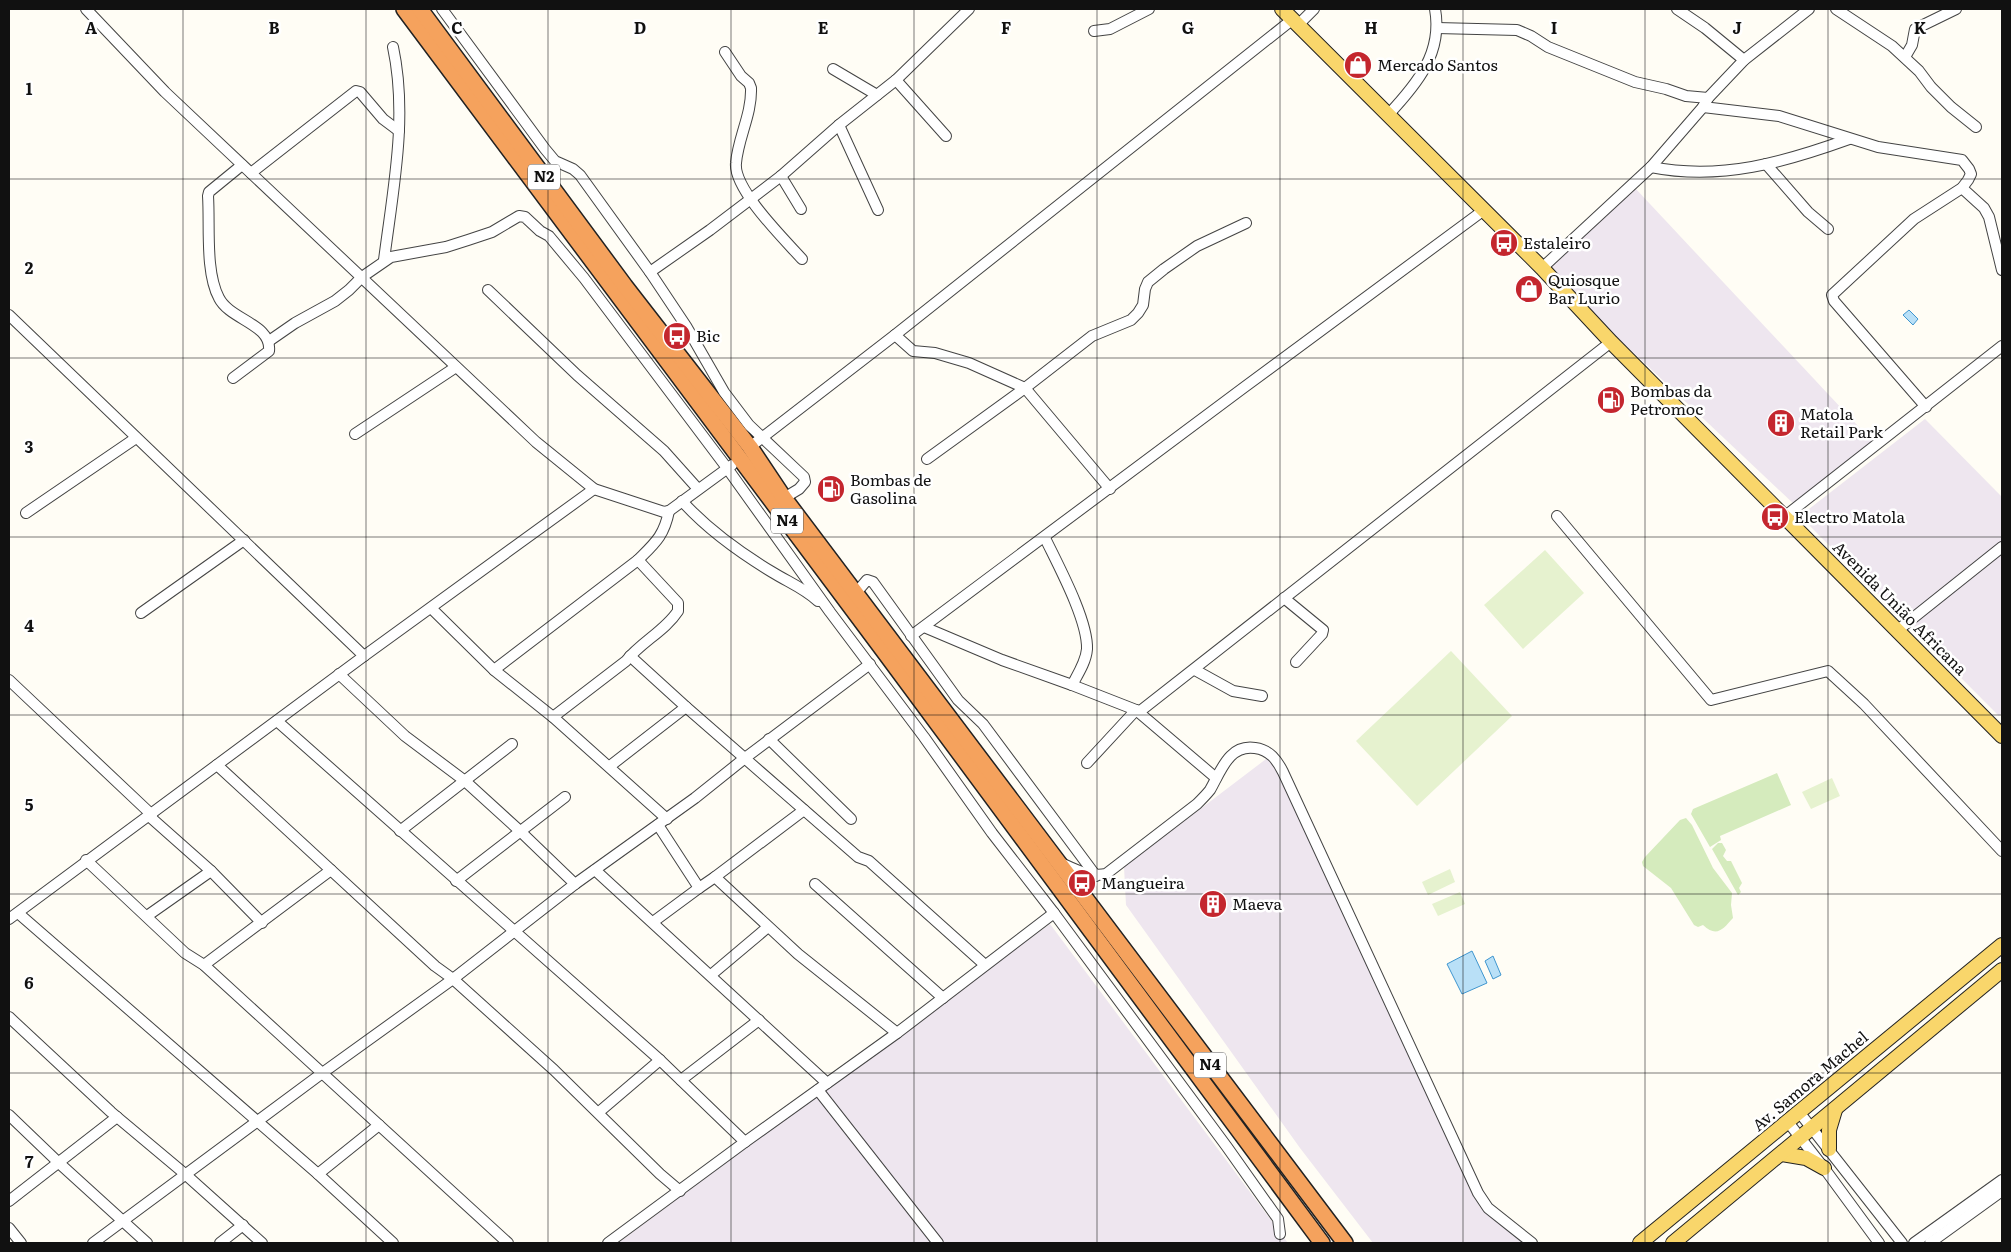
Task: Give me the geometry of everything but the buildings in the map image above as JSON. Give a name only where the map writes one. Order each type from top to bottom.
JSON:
[{"type":"highway","name":"N4","points":[[404,9],[499,135],[746,453],[784,498],[1056,862],[1345,1243]]},
{"type":"highway","name":"N2","points":[[420,9],[669,343]]},
{"type":"highway","name":"N4","points":[[669,343],[746,453],[1322,1243]]},
{"type":"main road","name":"Avenida União Africana","points":[[1282,9],[1542,268],[1784,517],[2000,731]]},
{"type":"main road","name":"Av. Samora Machel","points":[[1640,1243],[2002,945]]},
{"type":"main road","points":[[1673,1243],[2002,970]]},
{"type":"main road","points":[[1829,1149],[1829,1130],[1835,1110]]},
{"type":"main road","points":[[1782,1154],[1806,1158],[1824,1168]]},
{"type":"street","points":[[86,9],[165,92],[536,442],[594,489],[664,512],[669,511],[727,468],[1314,9]]},
{"type":"street","points":[[442,9],[545,149],[555,161],[573,169],[580,175],[650,272],[686,326],[724,392],[749,425],[804,477],[805,482],[802,486],[784,498]]},
{"type":"street","points":[[650,272],[781,176],[896,80],[968,9]]},
{"type":"street","points":[[1094,31],[1116,27],[1150,9]]},
{"type":"street","points":[[1388,115],[1414,87],[1431,55],[1437,28],[1435,9]]},
{"type":"street","points":[[1677,9],[1705,28],[1744,60]]},
{"type":"street","points":[[1542,268],[1652,167],[1705,102],[1744,60],[1809,9]]},
{"type":"street","points":[[1836,9],[1884,40],[1904,56],[1951,107],[1976,127]]},
{"type":"street","points":[[1904,56],[1912,45],[1915,29],[1956,9]]},
{"type":"street","points":[[1437,28],[1517,30],[1548,46],[1635,82],[1666,89],[1705,102],[1779,116],[1849,139],[1897,151],[1962,160],[1970,169],[1968,180],[1962,188],[1914,219],[1832,295],[1834,301],[1926,407]]},
{"type":"street","points":[[384,260],[397,164],[399,132],[398,87],[393,47]]},
{"type":"street","points":[[725,52],[751,88],[746,122],[736,163],[738,176],[750,200],[802,259]]},
{"type":"street","points":[[834,70],[877,96]]},
{"type":"street","points":[[896,80],[946,136]]},
{"type":"street","points":[[251,173],[356,91],[360,92],[383,119],[399,132]]},
{"type":"street","points":[[840,125],[878,210]]},
{"type":"street","points":[[1652,167],[1670,170],[1726,172],[1806,154],[1849,139]]},
{"type":"street","points":[[1766,164],[1808,212],[1828,229]]},
{"type":"street","points":[[232,378],[269,351],[269,341],[259,330],[227,308],[219,299],[211,271],[209,192],[242,165]]},
{"type":"street","points":[[781,176],[801,209]]},
{"type":"street","points":[[1962,188],[1984,208],[1989,217],[2002,270]]},
{"type":"street","points":[[912,636],[1045,538],[1204,416],[1484,210]]},
{"type":"street","points":[[269,341],[295,323],[335,301],[362,276],[391,256],[446,247],[492,232],[519,216],[525,217],[540,231],[549,236],[727,468],[992,833],[1054,913],[1278,1219],[1280,1234]]},
{"type":"street","points":[[927,459],[1025,388],[1092,336],[1131,320],[1138,313],[1142,305],[1148,282],[1164,269],[1197,246],[1246,223]]},
{"type":"street","points":[[488,290],[577,375],[664,451],[698,489]]},
{"type":"street","points":[[9,314],[364,656]]},
{"type":"street","points":[[895,335],[913,351],[935,353],[969,362],[1025,388],[1110,489]]},
{"type":"street","points":[[1088,763],[1137,711],[1195,670],[1284,598],[1612,342]]},
{"type":"street","points":[[1784,517],[2002,346]]},
{"type":"street","points":[[355,434],[456,368]]},
{"type":"street","points":[[26,513],[136,438]]},
{"type":"street","points":[[9,919],[339,674],[594,489]]},
{"type":"street","points":[[682,501],[716,533],[775,574],[804,588],[830,612]]},
{"type":"street","points":[[494,670],[638,560],[659,540],[664,532],[669,511]]},
{"type":"street","points":[[1557,516],[1711,700],[1828,671],[1864,704],[2002,851]]},
{"type":"street","points":[[1045,538],[1071,591],[1086,636],[1087,649],[1085,660],[1072,685]]},
{"type":"street","points":[[140,613],[244,540]]},
{"type":"street","points":[[1898,630],[2002,547]]},
{"type":"street","points":[[553,717],[626,661],[631,653],[674,617],[679,607],[638,560]]},
{"type":"street","points":[[856,593],[867,580],[873,582],[958,700],[988,731],[1096,876]]},
{"type":"street","points":[[1284,598],[1323,630],[1322,634],[1296,662]]},
{"type":"street","points":[[431,608],[494,670],[610,766],[662,822],[699,888]]},
{"type":"street","points":[[924,627],[1002,660],[1137,711],[1216,778]]},
{"type":"street","points":[[630,656],[686,708],[858,857],[869,861],[984,965]]},
{"type":"street","points":[[93,1243],[453,979],[575,884],[662,822],[870,664]]},
{"type":"street","points":[[1195,670],[1233,691],[1262,696]]},
{"type":"street","points":[[339,674],[405,736],[465,781],[575,884]]},
{"type":"street","points":[[9,680],[150,816],[211,871],[262,922]]},
{"type":"street","points":[[610,766],[686,708]]},
{"type":"street","points":[[277,721],[660,1060],[745,1142]]},
{"type":"street","points":[[769,739],[851,819]]},
{"type":"street","points":[[400,831],[512,744]]},
{"type":"street","points":[[1056,862],[1086,874],[1096,876],[1106,874],[1196,804],[1208,792],[1226,760],[1237,750],[1248,747],[1260,748],[1278,760],[1478,1193],[1488,1208],[1532,1243]]},
{"type":"street","points":[[217,765],[435,966],[453,979],[599,1112],[660,1174],[680,1191]]},
{"type":"street","points":[[456,881],[565,797]]},
{"type":"street","points":[[653,922],[804,810]]},
{"type":"street","points":[[86,860],[185,953],[204,965],[508,1243]]},
{"type":"street","points":[[204,965],[332,870]]},
{"type":"street","points":[[595,870],[760,1020],[822,1087],[938,1243]]},
{"type":"street","points":[[147,916],[211,871]]},
{"type":"street","points":[[715,877],[798,954],[897,1033]]},
{"type":"street","points":[[815,884],[943,998]]},
{"type":"street","points":[[18,913],[259,1122],[393,1243]]},
{"type":"street","points":[[608,1243],[897,1033],[1054,913]]},
{"type":"street","points":[[711,975],[768,927]]},
{"type":"street","points":[[9,1017],[117,1117],[185,1174],[262,1243]]},
{"type":"street","points":[[681,1080],[760,1020]]},
{"type":"street","points":[[599,1112],[660,1060]]},
{"type":"street","points":[[1799,1112],[1902,1243]]},
{"type":"street","points":[[9,1115],[147,1243]]},
{"type":"street","points":[[9,1202],[117,1117]]},
{"type":"street","points":[[1788,1122],[1879,1243]]},
{"type":"street","points":[[318,1174],[379,1125]]},
{"type":"street","points":[[1914,1243],[2002,1180]]},
{"type":"street","points":[[1930,1243],[2002,1191]]},
{"type":"street","points":[[220,1243],[243,1225]]},
{"type":"street","points":[[9,1228],[21,1243]]},
{"type":"shaded area","points":[[1635,188],[1873,442],[1796,506],[1547,271]]},
{"type":"shaded area","points":[[1925,419],[2002,497],[2002,713],[1999,716],[1800,516]]},
{"type":"shaded area","points":[[1270,756],[1480,1207],[1529,1243],[1373,1243],[1300,1148],[1126,905],[1124,867]]},
{"type":"shaded area","points":[[1050,924],[1288,1243],[618,1243],[955,993]]},
{"type":"green space","points":[[1545,550],[1584,593],[1523,649],[1484,605]]},
{"type":"green space","points":[[1451,651],[1512,716],[1417,806],[1356,741]]},
{"type":"green space","points":[[1777,773],[1791,805],[1720,836],[1721,840],[1710,847],[1691,814],[1693,809]]},
{"type":"green space","points":[[1832,778],[1840,796],[1811,809],[1802,792]]},
{"type":"green space","points":[[1686,818],[1692,825],[1713,868],[1732,893],[1733,918],[1720,931],[1712,931],[1703,925],[1698,927],[1694,925],[1671,888],[1643,866],[1642,862],[1645,857],[1680,820]]},
{"type":"green space","points":[[1718,843],[1722,843],[1726,850],[1723,856],[1727,861],[1731,861],[1742,883],[1739,888],[1741,892],[1738,895],[1712,849]]},
{"type":"green space","points":[[1450,869],[1455,882],[1428,895],[1422,882]]},
{"type":"green space","points":[[1460,892],[1465,904],[1438,916],[1432,904]]},
{"type":"water","points":[[1909,310],[1918,319],[1913,325],[1903,315]]},
{"type":"water","points":[[1472,951],[1487,983],[1462,994],[1447,964]]},
{"type":"water","points":[[1493,956],[1501,975],[1493,979],[1485,961]]},
{"type":"place","name":"Mercado Santos","points":[[1358,65]]},
{"type":"place","name":"Estaleiro","points":[[1504,243]]},
{"type":"place","name":"Quiosque Bar Lurio","points":[[1529,289]]},
{"type":"place","name":"Bic","points":[[677,336]]},
{"type":"place","name":"Bombas da Petromoc","points":[[1611,400]]},
{"type":"place","name":"Matola Retail Park","points":[[1781,423]]},
{"type":"place","name":"Bombas de Gasolina","points":[[831,489]]},
{"type":"place","name":"Electro Matola","points":[[1775,517]]},
{"type":"place","name":"Mangueira","points":[[1082,883]]},
{"type":"place","name":"Maeva","points":[[1213,904]]}]
